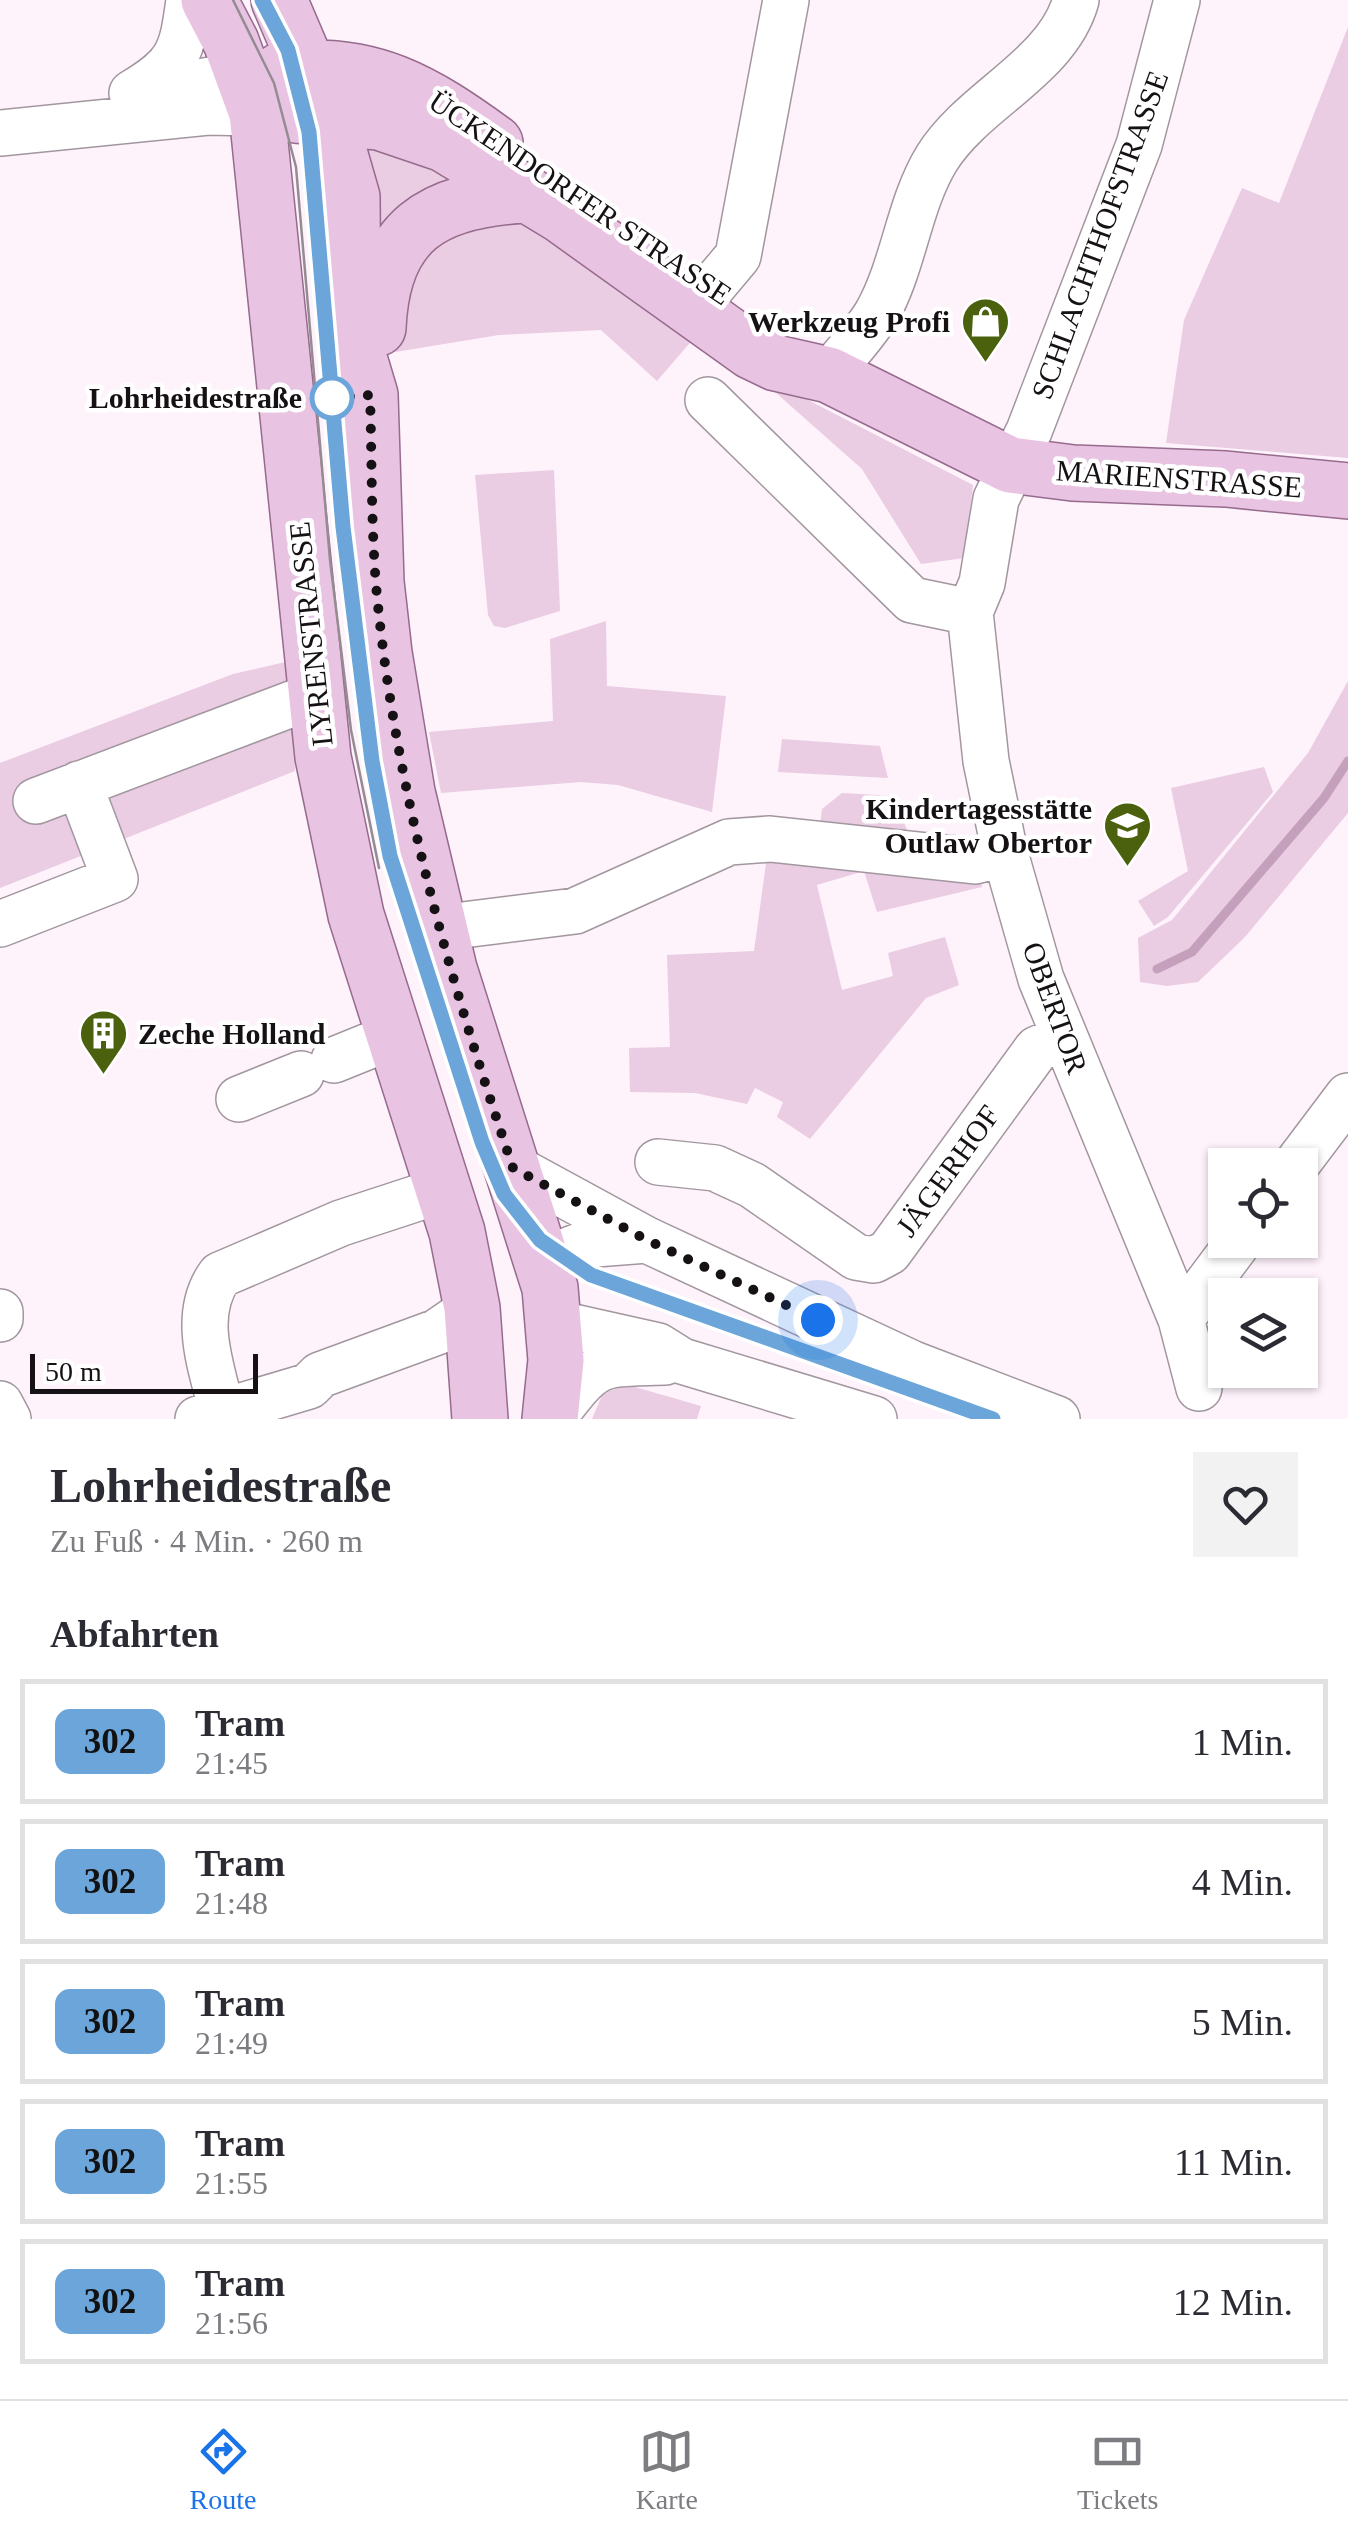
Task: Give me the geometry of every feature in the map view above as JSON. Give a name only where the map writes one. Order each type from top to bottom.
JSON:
[{"type":"main road","points":[[209,0],[251,94]]},
{"type":"main road","points":[[279,0],[329,116]]},
{"type":"main road","name":"ÜCKENDORFER STRASSE","points":[[251,94],[310,66],[386,76],[421,91],[705,300],[776,364],[829,375],[1010,465]]},
{"type":"main road","name":"ÜCKENDORFER STRASSE","points":[[251,94],[329,116],[379,122],[444,144],[705,300]]},
{"type":"main road","name":"LYRENSTRASSE","points":[[251,94],[338,842],[356,916],[438,1166],[551,1419]]},
{"type":"main road","name":"LYRENSTRASSE","points":[[329,116],[352,197],[353,338],[370,395],[376,582],[407,792],[439,928],[513,1168],[532,1268],[515,1336],[480,1419]]},
{"type":"main road","name":"ÜCKENDORFER STRASSE","points":[[370,395],[382,279],[393,254],[422,221],[449,207],[482,197],[524,195]]},
{"type":"main road","name":"MARIENSTRASSE","points":[[1010,465],[1348,492]]},
{"type":"main road","name":"LYRENSTRASSE","points":[[438,1166],[532,1268]]},
{"type":"main road","points":[[515,1336],[532,1268]]},
{"type":"street","points":[[130,94],[166,73],[182,48],[189,0]]},
{"type":"street","points":[[829,375],[875,316],[936,160],[977,108],[1032,68],[1071,16],[1076,0]]},
{"type":"street","name":"SCHLACHTHOFSTRASSE","points":[[1010,465],[1043,396],[1140,145],[1177,0]]},
{"type":"street","points":[[705,300],[738,256],[777,5]]},
{"type":"street","points":[[0,123],[130,94],[251,94]]},
{"type":"street","points":[[0,133],[208,112],[251,94]]},
{"type":"street","points":[[708,400],[912,600],[970,612]]},
{"type":"street","name":"OBERTOR","points":[[1010,465],[996,498],[982,583],[970,612],[986,761],[1005,854],[1063,1038],[1181,1319],[1199,1388]]},
{"type":"street","points":[[36,801],[318,694]]},
{"type":"street","points":[[0,924],[116,879],[79,784]]},
{"type":"street","points":[[439,928],[575,911],[729,842],[770,839],[974,862],[1005,854]]},
{"type":"street","points":[[238,1099],[396,1035]]},
{"type":"street","name":"JÄGERHOF","points":[[658,1162],[727,1174],[752,1185],[856,1257],[874,1260],[889,1252],[1037,1050],[1063,1038]]},
{"type":"street","points":[[1309,1148],[1348,1096]]},
{"type":"street","points":[[438,1166],[341,1223],[220,1275],[209,1290],[204,1331],[210,1415],[309,1386],[328,1391],[515,1336],[658,1346],[682,1361],[874,1419]]},
{"type":"street","points":[[513,1168],[647,1240],[913,1364],[1057,1419]]},
{"type":"street","points":[[532,1268],[582,1245],[647,1240]]},
{"type":"street","points":[[1181,1319],[1227,1258]]},
{"type":"street","points":[[551,1419],[600,1365],[682,1361]]},
{"type":"street","points":[[0,1404],[8,1419]]},
{"type":"shaded area","points":[[1348,27],[1348,458],[1166,443],[1184,320],[1242,188],[1279,203]]},
{"type":"shaded area","points":[[365,130],[393,135],[701,330],[657,381],[601,330],[499,335],[383,354]]},
{"type":"shaded area","points":[[779,385],[973,485],[964,558],[921,564],[862,469],[775,392]]},
{"type":"shaded area","points":[[554,470],[560,611],[505,628],[494,626],[488,615],[475,475]]},
{"type":"shaded area","points":[[606,621],[607,686],[726,696],[712,812],[618,785],[581,782],[441,793],[429,732],[553,721],[550,639]]},
{"type":"shaded area","points":[[290,661],[295,771],[0,888],[0,763],[233,674]]},
{"type":"shaded area","points":[[1348,681],[1348,813],[1245,937],[1198,982],[1167,986],[1140,982],[1138,938],[1172,920],[1308,753]]},
{"type":"shaded area","points":[[782,739],[880,746],[888,778],[778,772]]},
{"type":"shaded area","points":[[1264,767],[1273,792],[1168,917],[1154,926],[1138,901],[1188,871],[1171,788]]},
{"type":"shaded area","points":[[842,793],[895,796],[912,845],[819,833],[822,809]]},
{"type":"shaded area","points":[[768,849],[978,870],[982,887],[877,912],[864,871],[817,885],[842,990],[893,976],[888,953],[945,937],[959,985],[926,998],[810,1139],[777,1117],[783,1102],[755,1088],[747,1104],[695,1093],[630,1092],[629,1048],[670,1047],[667,955],[754,951]]},
{"type":"shaded area","points":[[628,1385],[701,1406],[697,1419],[592,1419],[603,1393]]},
{"type":"waterway","points":[[1157,969],[1192,952],[1324,798],[1348,761]]},
{"type":"tram line","points":[[233,0],[274,83],[296,167],[330,560],[351,730],[379,868]]},
{"type":"tram line","points":[[262,0],[288,50],[309,132],[343,527],[372,761],[391,855],[495,1174],[514,1209],[540,1239],[591,1275],[993,1419]]},
{"type":"tram line","name":"302","points":[[262,0],[288,50],[309,132],[343,527],[380,808],[414,938],[482,1142],[504,1194],[540,1240],[591,1275],[993,1419]]},
{"type":"place","name":"Werkzeug Profi","points":[[985,364]]},
{"type":"place","name":"Lohrheidestraße","points":[[332,398]]},
{"type":"place","name":"Kindertagesstätte Outlaw Obertor","points":[[1127,868]]},
{"type":"place","name":"Zeche Holland","points":[[103,1076]]},
{"type":"route","points":[[332,398],[370,395],[376,582],[407,792],[449,969],[513,1168],[647,1240],[818,1320]]}]
